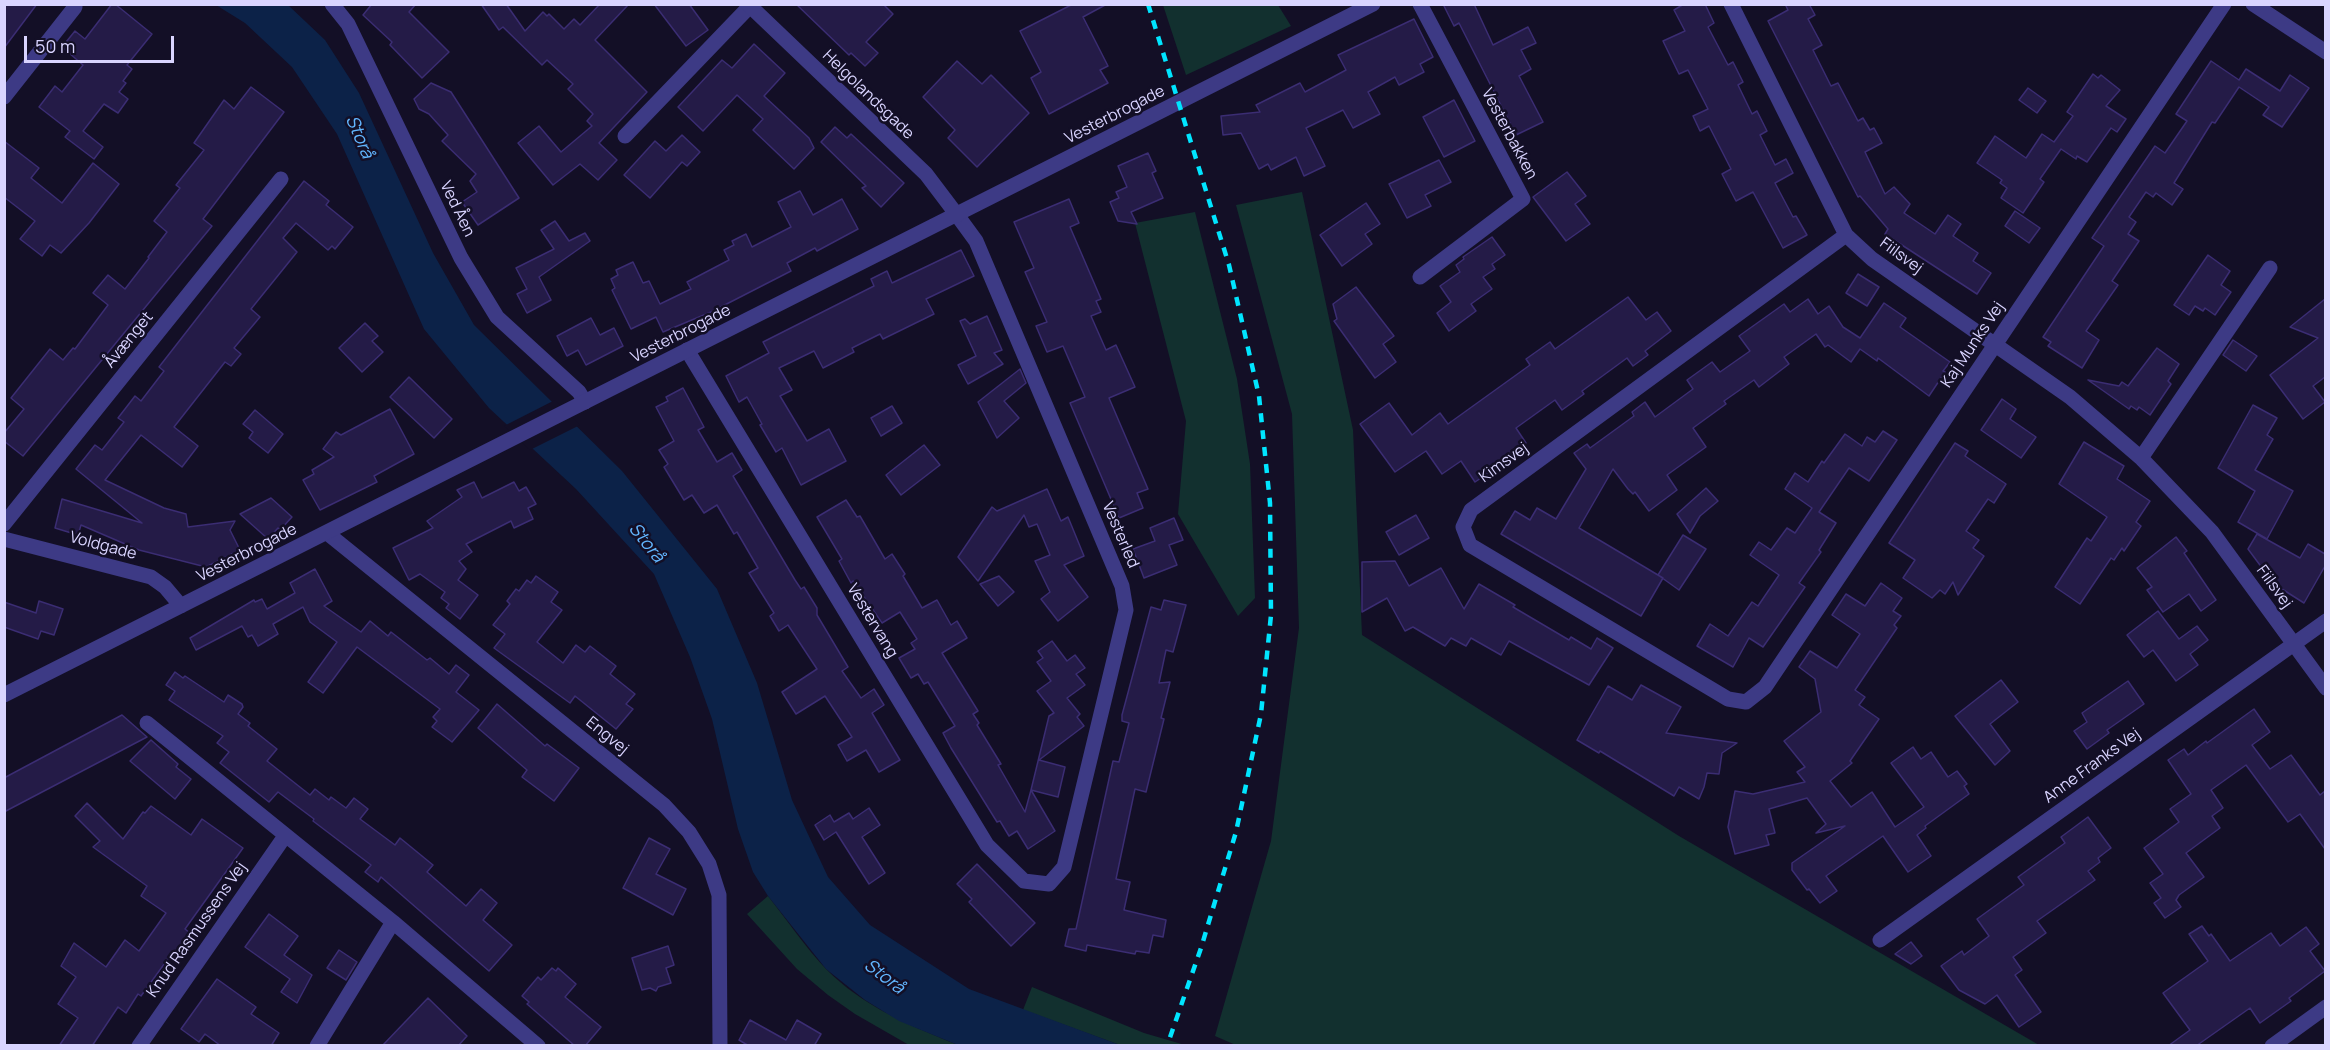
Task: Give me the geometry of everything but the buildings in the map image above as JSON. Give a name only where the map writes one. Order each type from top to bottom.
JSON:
[{"type":"street","name":"Ved Åen","points":[[332,4],[348,24],[460,258],[496,317],[579,392],[585,402]]},
{"type":"street","name":"Vesterbrogade","points":[[4,695],[1373,4]]},
{"type":"street","name":"Vesterbakken","points":[[1420,4],[1523,199],[1420,277]]},
{"type":"street","name":"Fiilsvej","points":[[1731,4],[1846,234],[1872,259],[2070,397],[2141,458],[2212,532],[2325,688]]},
{"type":"street","name":"Kaj Munks Vej","points":[[1746,702],[1765,687],[2224,4]]},
{"type":"street","points":[[2253,4],[2325,52]]},
{"type":"street","name":"Helgolandsgade","points":[[625,136],[749,5],[926,174],[957,215]]},
{"type":"street","points":[[4,97],[75,7]]},
{"type":"street","name":"Åvænget","points":[[4,524],[281,178]]},
{"type":"street","name":"Vesterled","points":[[957,215],[976,241],[1122,586],[1126,610],[1064,867],[1048,884]]},
{"type":"street","name":"Kimsvej","points":[[1746,702],[1728,699],[1470,545],[1463,527],[1471,510],[1846,234]]},
{"type":"street","points":[[2141,458],[2270,268]]},
{"type":"street","name":"Vestervang","points":[[687,351],[987,845],[1024,881],[1048,884]]},
{"type":"street","name":"Engvej","points":[[327,533],[664,805],[689,832],[709,864],[719,895],[720,1046]]},
{"type":"street","name":"Voldgade","points":[[4,539],[151,577],[165,587],[180,606]]},
{"type":"street","name":"Anne Franks Vej","points":[[1880,940],[2325,621]]},
{"type":"street","points":[[147,723],[393,921],[538,1046]]},
{"type":"street","name":"Knud Rasmussens Vej","points":[[139,1046],[285,836]]},
{"type":"street","points":[[317,1046],[393,921]]},
{"type":"street","points":[[2272,1046],[2325,1007]]},
{"type":"green space","points":[[1163,5],[1278,5],[1291,26],[1186,75]]},
{"type":"green space","points":[[1302,192],[1353,430],[1362,635],[1679,836],[2039,1045],[1238,1046],[1215,1036],[1271,841],[1299,628],[1292,414],[1236,205]]},
{"type":"green space","points":[[1195,212],[1237,379],[1250,464],[1255,598],[1238,616],[1178,514],[1186,421],[1135,223]]},
{"type":"green space","points":[[768,896],[826,969],[855,994],[888,1014],[958,1045],[909,1045],[855,1014],[828,995],[797,969],[747,914]]},
{"type":"green space","points":[[1032,987],[1144,1033],[1185,1045],[1120,1045],[1023,1010]]},
{"type":"water","name":"Storå","points":[[216,5],[288,5],[325,40],[359,93],[433,253],[474,325],[622,471],[717,589],[757,683],[792,800],[828,877],[870,925],[969,989],[1120,1045],[958,1045],[899,1021],[865,1000],[826,969],[768,896],[753,872],[738,829],[712,719],[690,657],[654,574],[576,489],[489,408],[424,329],[337,134],[292,67],[245,23]]},
{"type":"pier","points":[[555,400],[580,425],[530,450],[504,426]]},
{"type":"railway","points":[[1148,4],[1229,265],[1259,396],[1270,503],[1271,615],[1261,714],[1236,832],[1201,948],[1167,1046]]}]
